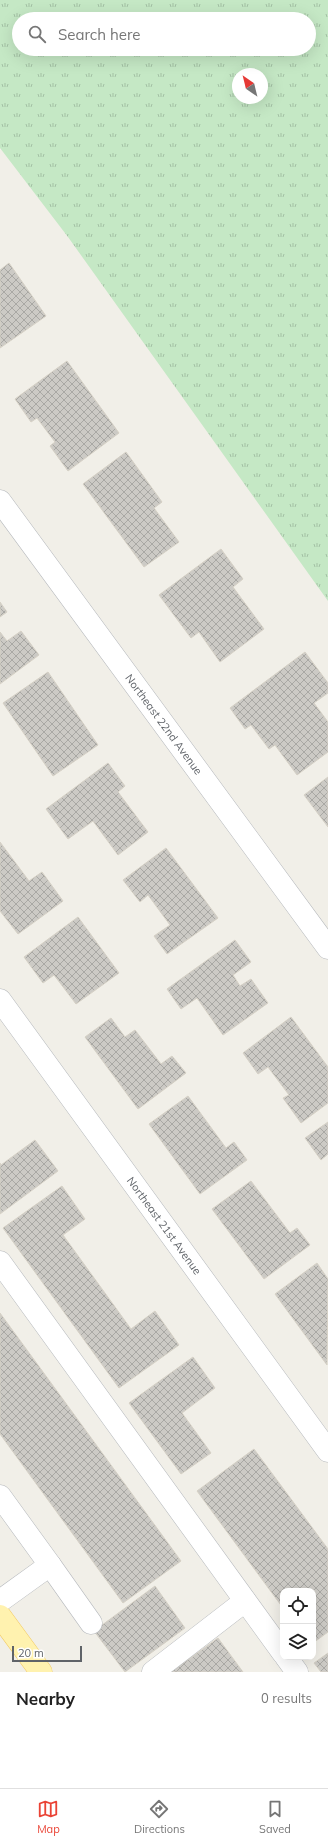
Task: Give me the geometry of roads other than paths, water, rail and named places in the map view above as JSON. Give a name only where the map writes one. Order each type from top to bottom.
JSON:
[{"type":"main road","points":[[0,1616],[41,1672]]},
{"type":"street","name":"Northeast 22nd Avenue","points":[[0,501],[328,948]]},
{"type":"street","name":"Northeast 21st Avenue","points":[[0,1000],[328,1451]]},
{"type":"street","points":[[0,1262],[280,1649]]},
{"type":"street","points":[[0,1496],[91,1623]]},
{"type":"street","points":[[0,1601],[50,1565]]},
{"type":"street","points":[[153,1672],[245,1601]]},
{"type":"street","points":[[288,1660],[297,1672]]}]
